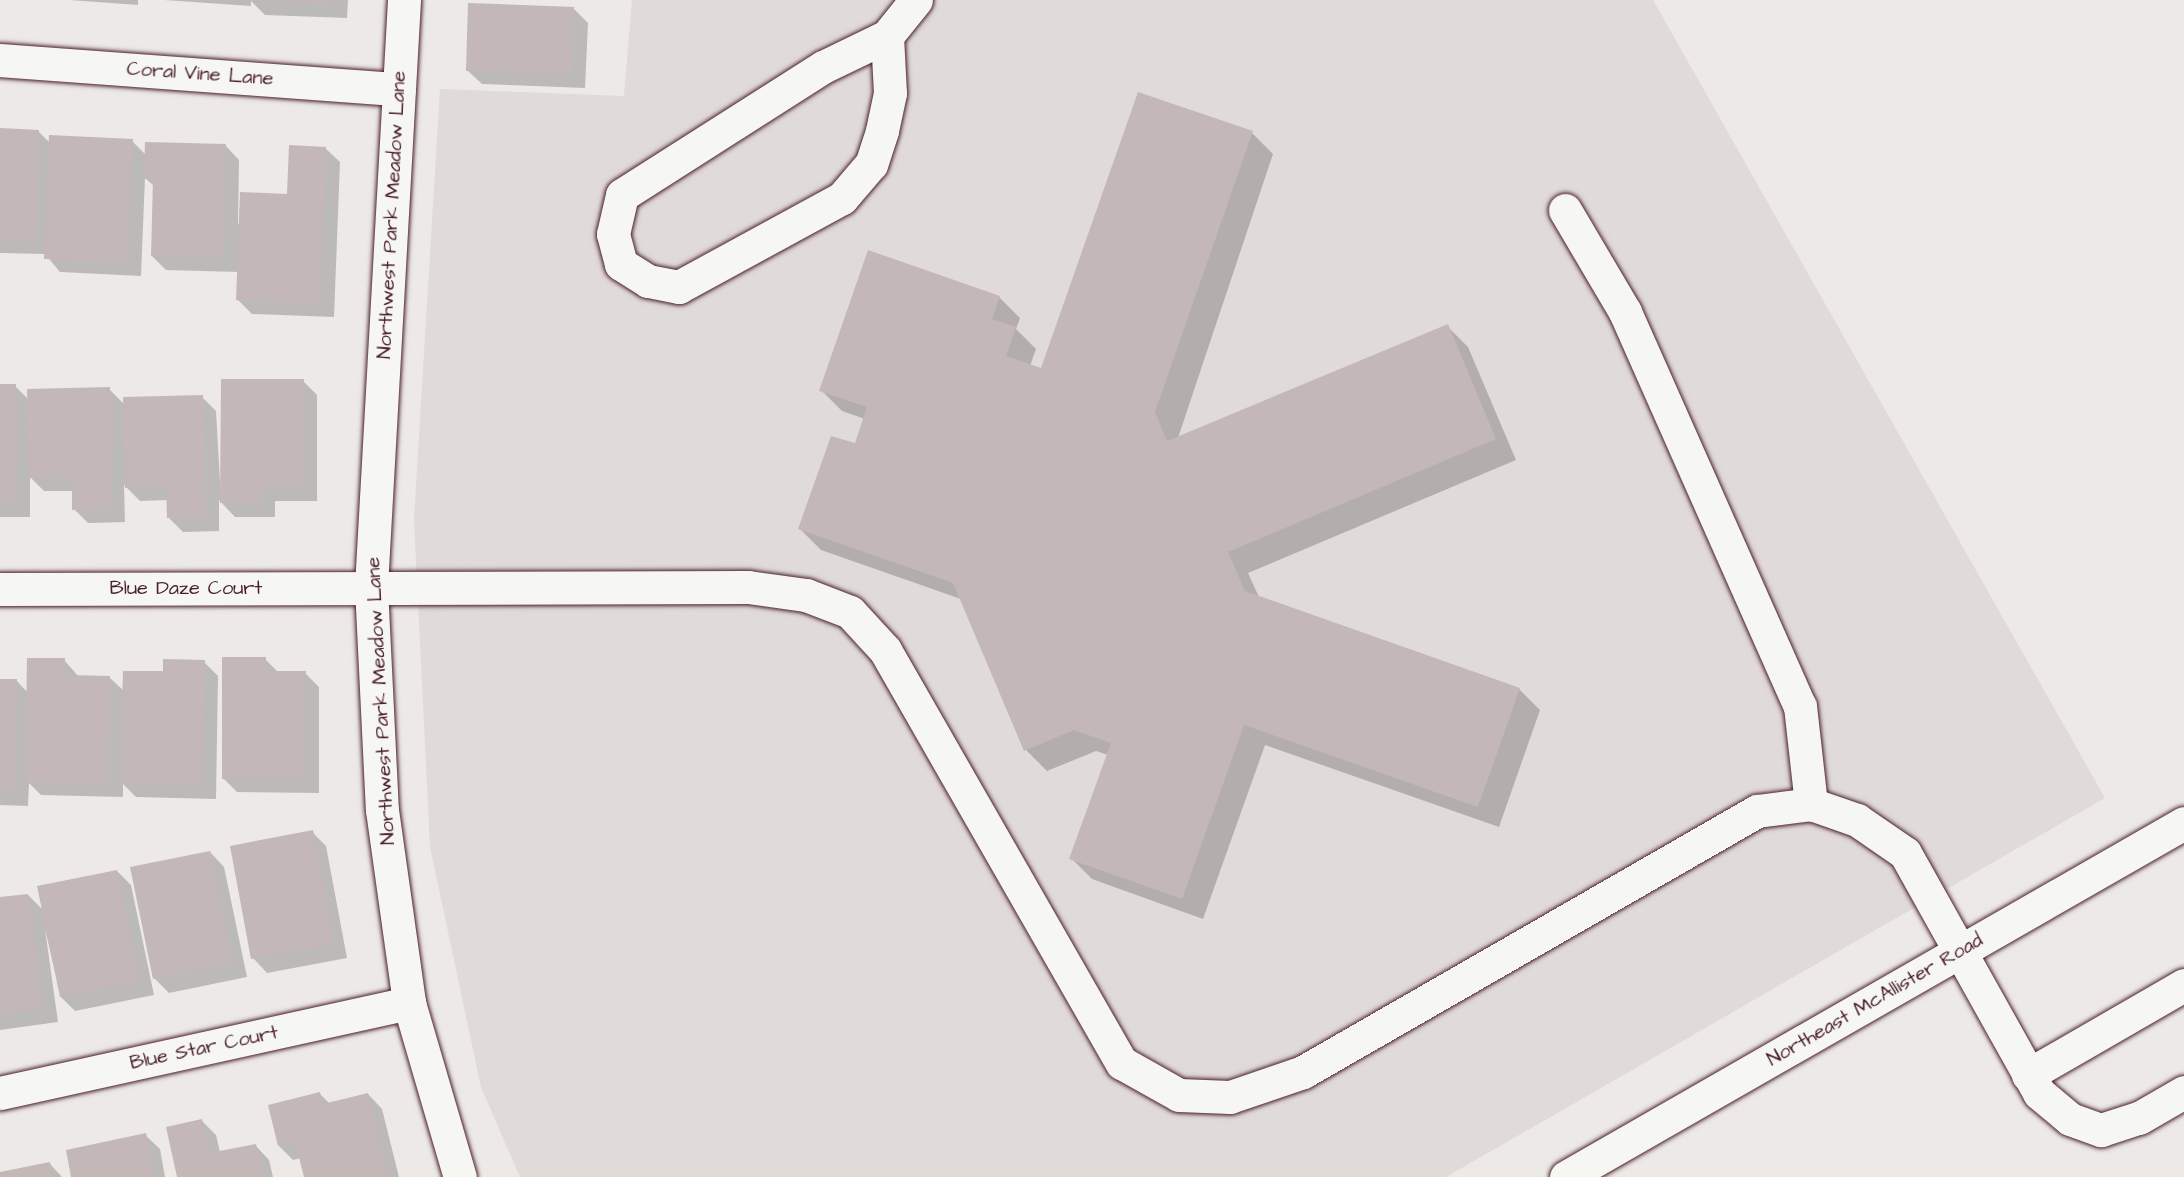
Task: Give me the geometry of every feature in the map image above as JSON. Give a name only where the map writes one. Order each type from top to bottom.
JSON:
[{"type":"street","name":"Northwest Park Meadow Lane","points":[[404,0],[371,587],[382,810],[409,1003],[460,1177]]},
{"type":"street","points":[[887,36],[890,93],[882,131],[871,164],[842,198],[679,287],[648,282],[621,264],[613,234],[622,195],[823,67],[887,36],[916,0]]},
{"type":"street","name":"Coral Vine Lane","points":[[0,60],[399,88]]},
{"type":"street","points":[[1565,210],[1625,312],[1800,706],[1811,804],[1857,820],[1905,853],[1958,952],[2039,1093],[2070,1119],[2101,1130],[2139,1118],[2184,1092]]},
{"type":"street","name":"Blue Daze Court","points":[[0,589],[748,587],[806,595],[850,612],[885,650],[1122,1063],[1179,1095],[1230,1097],[1303,1072],[1757,811],[1811,804]]},
{"type":"street","name":"Northeast McAllister Road","points":[[1566,1177],[2184,823]]},
{"type":"street","points":[[2028,1075],[2184,985]]},
{"type":"street","name":"Blue Star Court","points":[[0,1093],[409,1003]]},
{"type":"shaded area","points":[[632,0],[1653,0],[2105,798],[1446,1177],[520,1177],[481,1087],[430,847],[414,519],[440,89],[624,96]]},
{"type":"building","points":[[267,0],[334,0],[333,5]]},
{"type":"building","points":[[468,3],[574,7],[572,75],[466,71]]},
{"type":"building","points":[[1138,92],[1253,131],[1155,412],[1167,441],[1448,324],[1496,439],[1228,552],[1245,591],[1520,688],[1478,807],[1244,725],[1182,899],[1069,859],[1111,743],[1074,730],[1024,751],[953,583],[798,529],[831,436],[855,443],[867,407],[819,391],[868,250],[1000,296],[992,319],[1016,327],[1006,356],[1041,368]]},
{"type":"building","points":[[0,128],[39,130],[36,240],[0,239]]},
{"type":"building","points":[[49,135],[133,139],[127,262],[44,259]]},
{"type":"building","points":[[145,142],[226,144],[223,258],[151,256],[153,179],[144,179]]},
{"type":"building","points":[[289,145],[326,147],[320,304],[236,300],[240,192],[287,194]]},
{"type":"building","points":[[221,379],[304,379],[303,488],[261,487],[261,504],[220,503]]},
{"type":"building","points":[[0,384],[16,384],[17,503],[0,503]]},
{"type":"building","points":[[110,387],[111,509],[72,510],[72,477],[29,478],[27,389]]},
{"type":"building","points":[[203,395],[206,518],[167,518],[166,486],[125,488],[123,397]]},
{"type":"building","points":[[222,657],[266,657],[266,671],[306,671],[305,779],[222,779]]},
{"type":"building","points":[[27,658],[65,658],[65,675],[110,676],[109,783],[25,782]]},
{"type":"building","points":[[163,659],[205,660],[202,785],[120,783],[123,671],[163,671]]},
{"type":"building","points":[[0,679],[17,679],[15,792],[0,792]]},
{"type":"building","points":[[313,830],[334,944],[251,959],[230,846]]},
{"type":"building","points":[[210,851],[233,963],[153,979],[130,867]]},
{"type":"building","points":[[117,870],[140,981],[60,997],[37,886]]},
{"type":"building","points":[[28,894],[44,1008],[0,1015],[0,897]]},
{"type":"building","points":[[320,1092],[323,1104],[368,1093],[389,1177],[304,1177],[295,1142],[278,1146],[268,1105]]},
{"type":"building","points":[[202,1119],[209,1153],[256,1144],[263,1177],[177,1177],[166,1127]]},
{"type":"building","points":[[146,1133],[155,1177],[71,1177],[66,1150]]},
{"type":"building","points":[[50,1162],[53,1177],[0,1177],[0,1172]]}]
